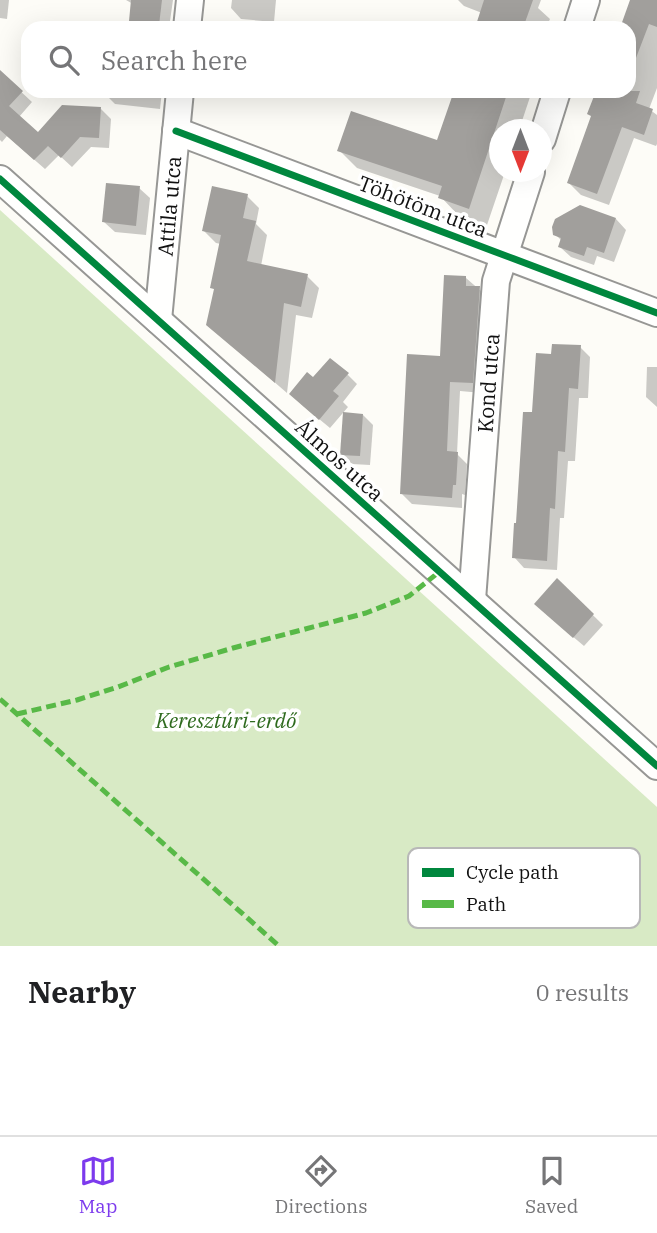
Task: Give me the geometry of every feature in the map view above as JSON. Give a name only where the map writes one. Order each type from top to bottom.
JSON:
[{"type":"street","points":[[188,21],[190,0]]},
{"type":"street","points":[[579,21],[586,0]]},
{"type":"street","name":"Attila utca","points":[[158,320],[179,98]]},
{"type":"street","points":[[548,119],[555,98]]},
{"type":"street","name":"Töhötöm utca","points":[[176,131],[657,313]]},
{"type":"street","name":"Álmos utca","points":[[0,179],[657,766]]},
{"type":"street","name":"Kond utca","points":[[472,600],[496,281],[528,182]]},
{"type":"green space","name":"Keresztúri-erdő","points":[[0,210],[657,807],[657,946],[0,946]]},
{"type":"building","points":[[131,0],[162,0],[159,21],[129,21]]},
{"type":"building","points":[[484,0],[533,0],[526,21],[477,21]]},
{"type":"building","points":[[630,0],[657,0],[657,27],[649,24],[636,58],[636,21],[622,21]]},
{"type":"building","points":[[0,70],[21,89],[21,93],[9,106],[38,132],[62,105],[101,107],[99,138],[80,137],[61,158],[48,146],[34,160],[0,130]]},
{"type":"building","points":[[636,91],[640,91],[636,103],[653,109],[644,135],[622,127],[597,194],[567,183],[591,116],[587,114],[593,98],[636,98]]},
{"type":"building","points":[[452,98],[506,98],[499,119],[489,119],[489,148],[469,209],[438,198],[442,186],[337,151],[351,111],[437,140]]},
{"type":"building","points":[[106,183],[140,186],[136,226],[102,222]]},
{"type":"building","points":[[212,186],[248,194],[243,218],[256,221],[247,261],[308,274],[301,307],[284,303],[275,383],[206,325],[214,289],[210,288],[221,235],[202,231]]},
{"type":"building","points":[[580,205],[616,218],[604,253],[587,247],[584,256],[558,247],[561,238],[553,235],[555,219]]},
{"type":"building","points":[[444,275],[466,276],[466,286],[480,286],[473,383],[450,382],[447,451],[458,452],[456,485],[453,485],[452,498],[400,494],[407,354],[440,356]]},
{"type":"building","points":[[552,344],[581,345],[578,389],[569,388],[565,452],[558,451],[555,509],[550,508],[547,561],[512,558],[523,412],[532,412],[536,353],[551,354]]},
{"type":"building","points":[[330,358],[349,373],[333,391],[339,396],[319,420],[289,394],[307,372],[313,377]]},
{"type":"building","points":[[343,412],[363,414],[360,456],[340,455]]},
{"type":"building","points":[[557,578],[594,614],[573,638],[534,604]]},
{"type":"marked path","points":[[17,714],[77,700],[169,667],[233,648],[366,613],[409,596],[439,572]]},
{"type":"marked path","points":[[0,699],[279,946]]},
{"type":"cycle path","points":[[176,131],[657,313]]},
{"type":"cycle path","points":[[0,179],[657,766]]}]
